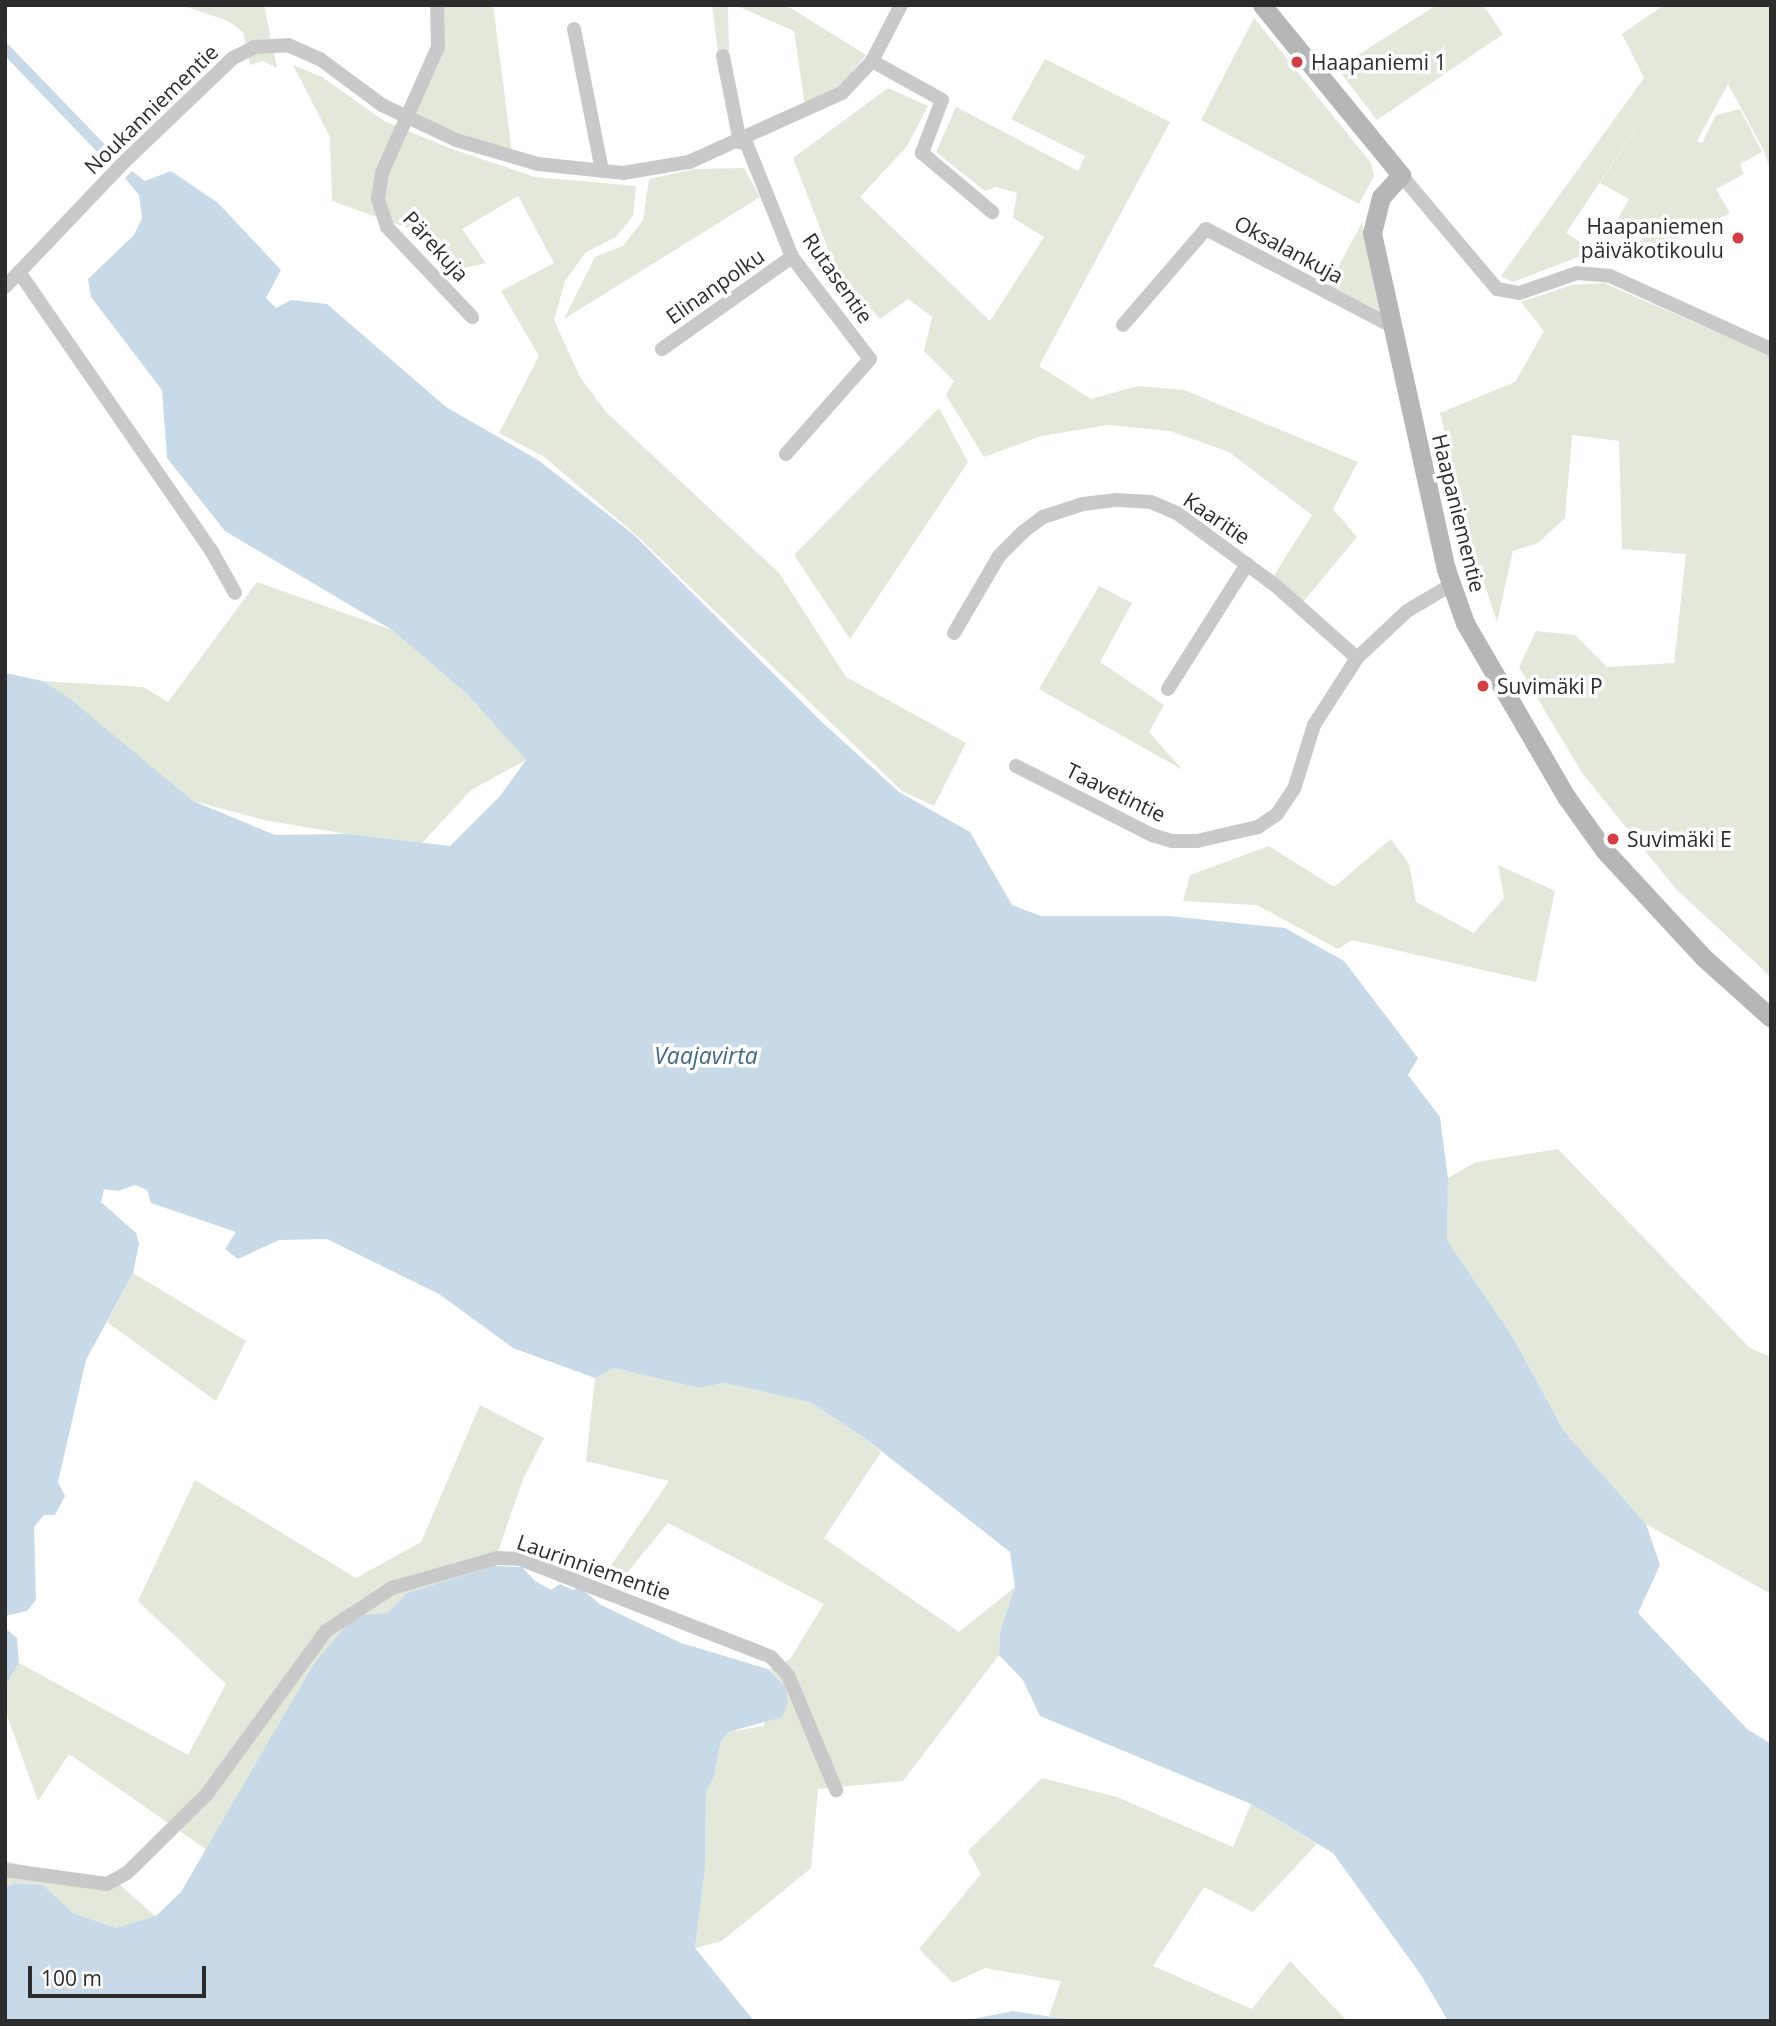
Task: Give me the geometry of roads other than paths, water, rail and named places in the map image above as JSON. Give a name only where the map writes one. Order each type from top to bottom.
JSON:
[{"type":"street","name":"Pärekuja","points":[[437,5],[438,47],[382,173],[378,199],[387,227],[472,317]]},
{"type":"street","name":"Noukanniementie","points":[[5,287],[130,156],[233,58],[255,47],[288,45],[320,59],[407,119],[456,140],[538,164],[623,173],[670,166],[742,141],[842,93],[872,61],[901,5]]},
{"type":"street","points":[[1262,5],[1497,289],[1519,293],[1577,273],[1610,276],[1771,349]]},
{"type":"street","points":[[574,29],[602,171]]},
{"type":"street","name":"Rutasentie","points":[[723,56],[742,141],[793,257],[870,359],[786,454]]},
{"type":"street","points":[[872,61],[942,100],[922,153],[992,212]]},
{"type":"street","name":"Haapaniementie","points":[[1401,175],[1381,197],[1373,221],[1392,321],[1451,585],[1490,668],[1567,798],[1605,851],[1693,947],[1771,1018]]},
{"type":"street","name":"Oksalankuja","points":[[1123,325],[1206,229],[1384,322],[1392,321]]},
{"type":"street","name":"Elinanpolku","points":[[662,349],[793,257]]},
{"type":"street","points":[[19,272],[211,550],[235,593]]},
{"type":"street","name":"Kaaritie","points":[[954,633],[999,556],[1043,517],[1083,504],[1150,502],[1177,513],[1247,564],[1357,658]]},
{"type":"street","points":[[1168,689],[1247,564]]},
{"type":"street","name":"Taavetintie","points":[[1016,766],[1152,835],[1172,841],[1197,841],[1258,827],[1277,814],[1294,789],[1314,725],[1357,658],[1406,611],[1451,585]]},
{"type":"street","name":"Laurinniementie","points":[[5,1870],[107,1884],[127,1873],[207,1794],[326,1631],[392,1588],[497,1558],[520,1559],[771,1657],[788,1675],[836,1790]]},
{"type":"water","points":[[5,41],[114,154],[111,159],[106,161],[5,56]]},
{"type":"water","name":"Vaajavirta","points":[[132,171],[145,181],[171,171],[218,203],[281,270],[266,298],[276,308],[291,300],[327,304],[446,407],[538,460],[633,534],[824,724],[899,792],[970,832],[1012,905],[1041,916],[1169,916],[1285,928],[1344,961],[1418,1058],[1408,1075],[1440,1117],[1448,1178],[1447,1240],[1512,1336],[1564,1431],[1646,1524],[1660,1565],[1638,1613],[1747,1729],[1771,1744],[1771,2021],[1448,2021],[1421,1975],[1333,1853],[1251,1804],[1040,1716],[1023,1680],[999,1655],[1000,1632],[1015,1587],[1010,1552],[866,1439],[810,1402],[724,1383],[699,1388],[614,1368],[595,1378],[513,1348],[439,1294],[327,1239],[279,1240],[238,1259],[225,1249],[236,1232],[151,1203],[147,1190],[135,1185],[118,1191],[104,1189],[101,1202],[136,1233],[139,1244],[133,1273],[86,1360],[58,1482],[65,1496],[55,1515],[44,1515],[34,1527],[36,1600],[27,1611],[5,1616],[5,673],[43,681],[69,698],[193,801],[275,835],[347,834],[450,846],[500,796],[526,760],[467,694],[392,630],[225,531],[167,458],[162,390],[91,297],[88,279],[134,235],[142,218],[139,195],[125,178]]},
{"type":"water","points":[[493,1566],[522,1567],[535,1581],[551,1590],[560,1584],[573,1590],[579,1587],[601,1605],[681,1643],[768,1669],[785,1686],[788,1703],[782,1717],[729,1732],[721,1741],[714,1777],[706,1791],[705,1868],[695,1948],[754,2021],[5,2021],[5,1887],[15,1883],[43,1885],[73,1913],[116,1928],[156,1916],[181,1892],[313,1665],[354,1616],[387,1613],[407,1593]]},
{"type":"water","points":[[5,1628],[17,1638],[19,1663],[5,1686]]},
{"type":"water","points":[[1013,2011],[1073,2020],[1076,2021],[963,2021]]},
{"type":"place","name":"Haapaniemi 1","points":[[1297,62]]},
{"type":"place","name":"Haapaniemen päiväkotikoulu","points":[[1738,238]]},
{"type":"place","name":"Suvimäki P","points":[[1483,686]]},
{"type":"place","name":"Suvimäki E","points":[[1613,839]]}]
